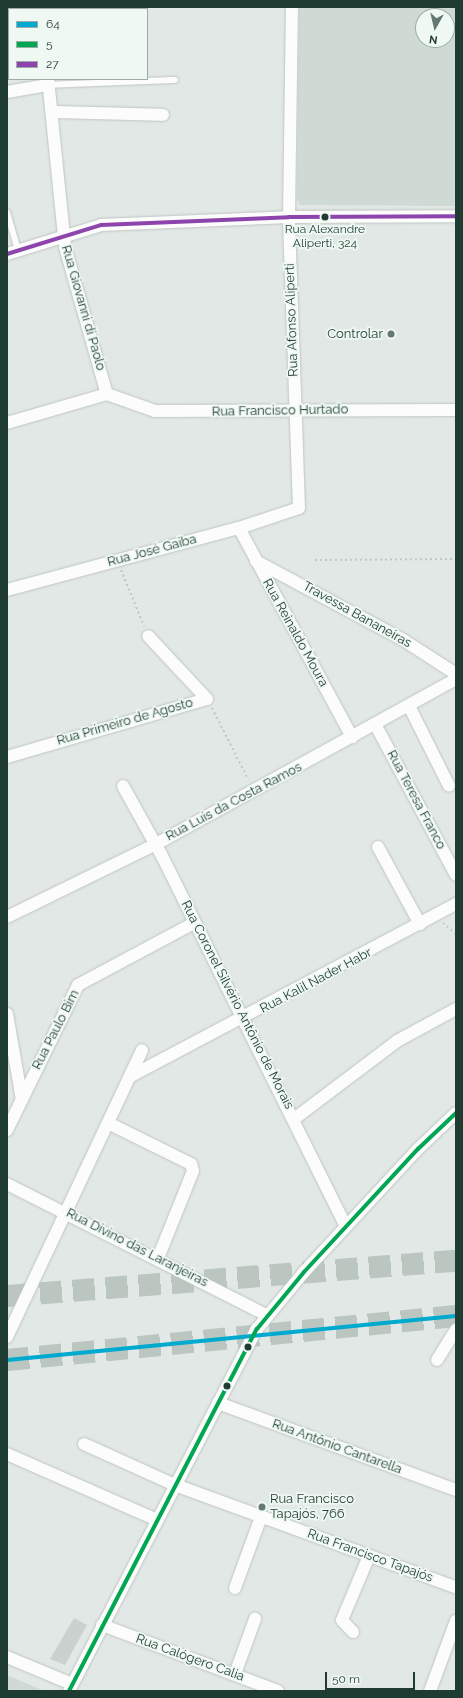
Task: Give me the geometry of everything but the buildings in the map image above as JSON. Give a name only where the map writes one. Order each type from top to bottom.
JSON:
[{"type":"street","name":"Rua Afonso Aliperti","points":[[292,7],[289,217],[294,411],[300,502],[296,511]]},
{"type":"street","points":[[7,92],[48,82]]},
{"type":"street","name":"Rua Giovanni di Paolo","points":[[48,82],[64,236],[107,394]]},
{"type":"street","points":[[52,112],[163,115]]},
{"type":"street","points":[[13,252],[101,225],[289,217],[456,216]]},
{"type":"street","points":[[7,423],[107,394]]},
{"type":"street","name":"Rua Francisco Hurtado","points":[[107,394],[155,411],[456,410]]},
{"type":"street","name":"Rua José Gaiba","points":[[7,590],[239,528],[296,511]]},
{"type":"street","name":"Rua Reinaldo Moura","points":[[239,528],[352,737]]},
{"type":"street","name":"Travessa Bananeiras","points":[[256,561],[405,640],[456,674]]},
{"type":"street","name":"Rua Primeiro de Agosto","points":[[7,757],[207,699],[148,636]]},
{"type":"street","name":"Rua Luis da Costa Ramos","points":[[7,917],[156,844],[456,679]]},
{"type":"street","points":[[409,706],[449,786]]},
{"type":"street","name":"Rua Teresa Franco","points":[[375,724],[456,875]]},
{"type":"street","name":"Rua Coronel Silvério Antônio de Morais","points":[[123,786],[156,844],[346,1226]]},
{"type":"street","points":[[378,847],[420,924]]},
{"type":"street","name":"Rua Kalil Nader Habr","points":[[131,1076],[244,1020],[456,904]]},
{"type":"street","name":"Rua Paulo Bim","points":[[7,1130],[78,985],[194,923]]},
{"type":"street","points":[[294,1119],[397,1041],[456,1008]]},
{"type":"street","points":[[7,1014],[22,1100]]},
{"type":"street","points":[[7,1337],[142,1050]]},
{"type":"street","points":[[7,1657],[70,1688],[175,1485],[266,1314],[346,1226],[456,1113]]},
{"type":"street","points":[[108,1123],[191,1164],[193,1171],[158,1258]]},
{"type":"street","name":"Rua Divino das Laranjeiras","points":[[7,1184],[158,1258],[266,1314]]},
{"type":"street","points":[[437,1360],[455,1333]]},
{"type":"street","name":"Rua Antônio Cantarella","points":[[218,1403],[456,1490]]},
{"type":"street","name":"Rua Francisco Tapajós","points":[[84,1444],[175,1485],[456,1587]]},
{"type":"street","points":[[7,1454],[157,1520]]},
{"type":"street","points":[[235,1588],[261,1517]]},
{"type":"street","points":[[353,1632],[342,1620],[368,1556]]},
{"type":"street","points":[[235,1674],[255,1619]]},
{"type":"street","points":[[430,1691],[456,1621]]},
{"type":"street","name":"Rua Calógero Calia","points":[[102,1625],[278,1691]]},
{"type":"lane","points":[[48,82],[175,80]]},
{"type":"lane","points":[[7,212],[13,252]]},
{"type":"path","points":[[315,560],[456,559]]},
{"type":"path","points":[[117,560],[148,636]]},
{"type":"path","points":[[207,699],[254,791]]},
{"type":"path","points":[[435,916],[456,934]]},
{"type":"shaded area","points":[[299,7],[456,7],[456,206],[300,205],[297,200]]},
{"type":"shaded area","points":[[7,1675],[44,1691],[7,1691]]},
{"type":"tunnel","points":[[7,1296],[456,1261]]},
{"type":"tunnel","points":[[7,1360],[456,1316]]},
{"type":"transit line","name":"27","points":[[7,254],[101,225],[289,217],[456,216]]},
{"type":"transit line","name":"5","points":[[69,1691],[257,1329],[304,1272],[418,1149],[456,1113]]},
{"type":"transit line","name":"64","points":[[7,1360],[456,1316]]},
{"type":"place","name":"Rua Alexandre Aliperti, 324","points":[[325,217]]},
{"type":"place","name":"Controlar","points":[[391,334]]},
{"type":"place","name":"Rua Francisco Tapajós, 766","points":[[262,1507]]}]
